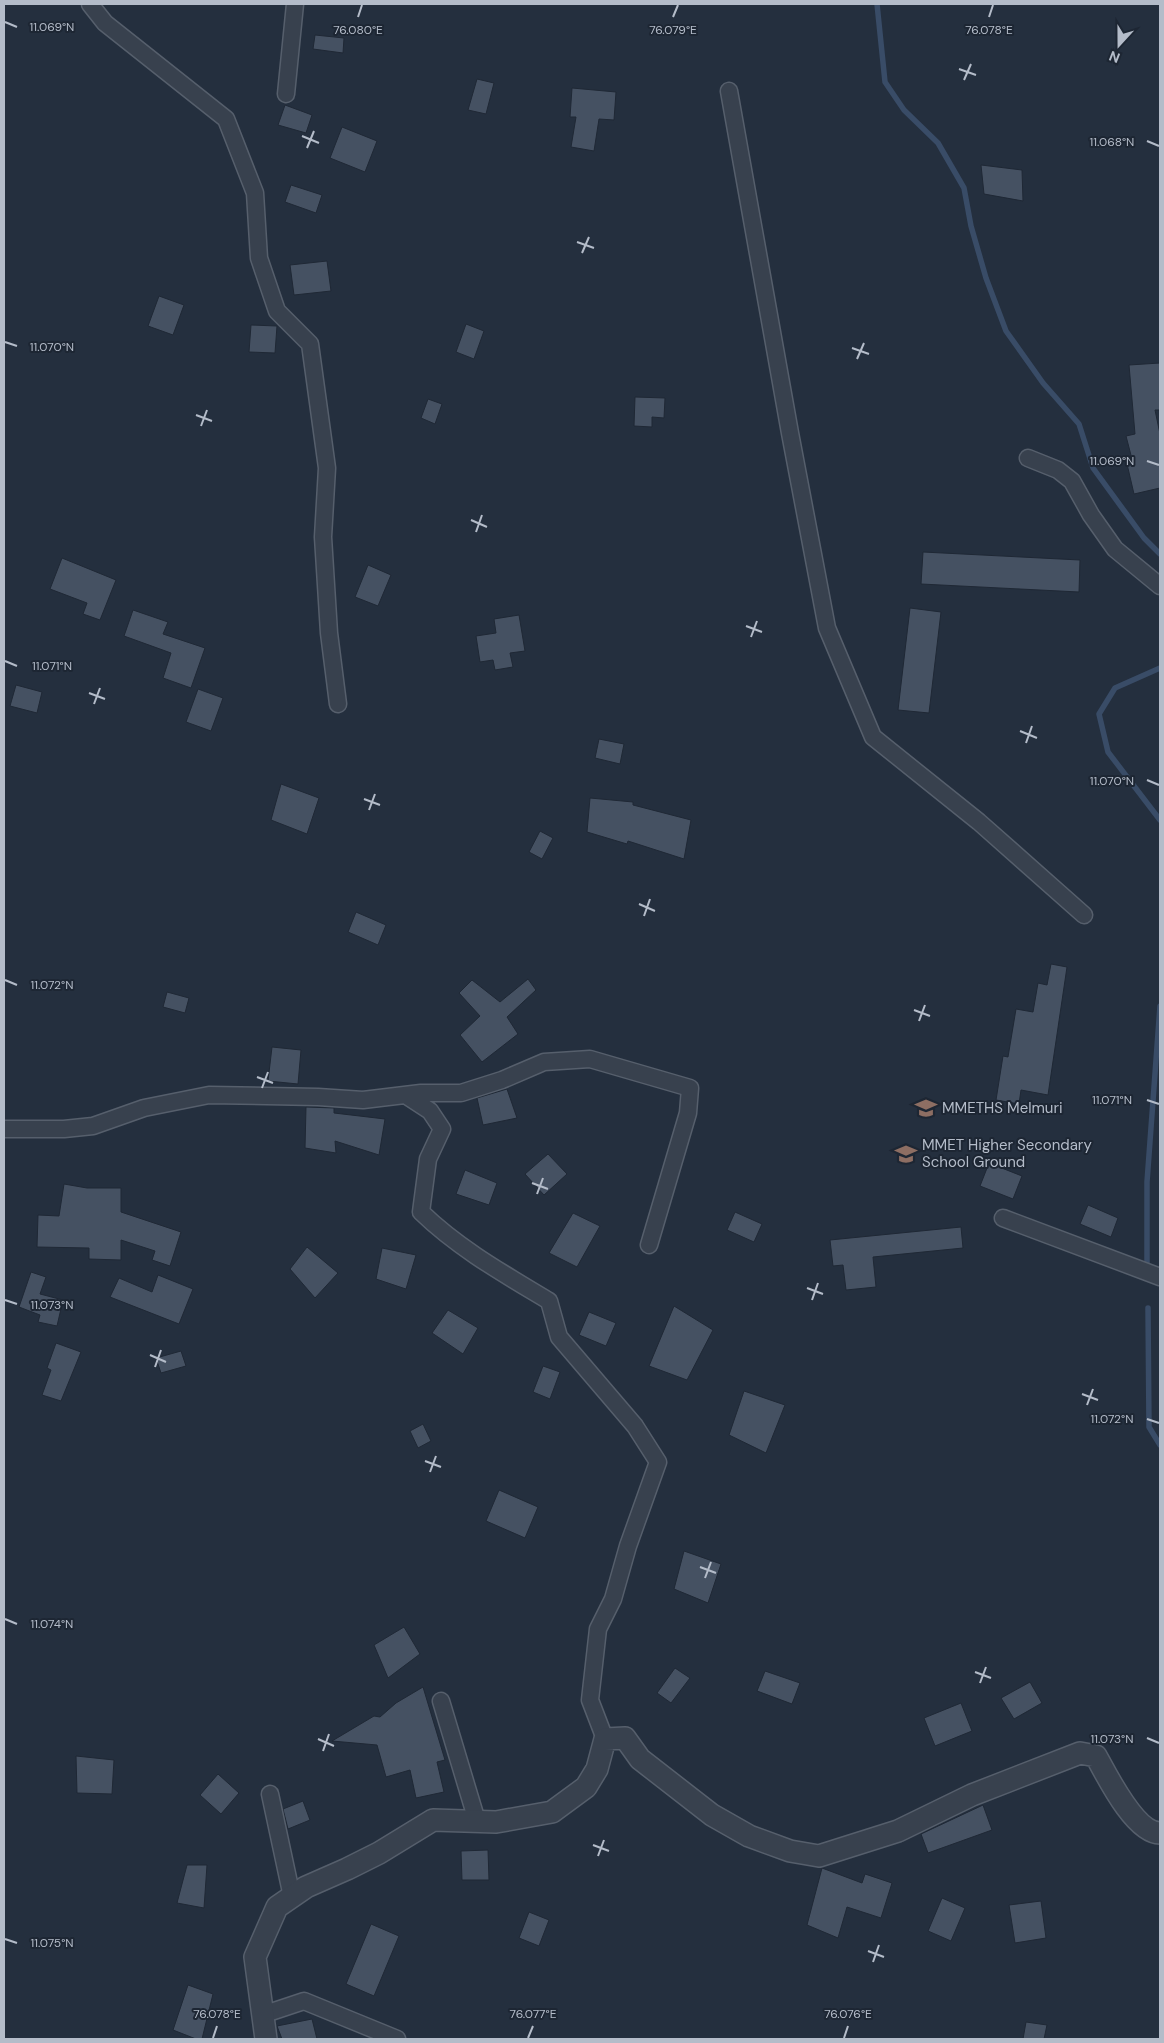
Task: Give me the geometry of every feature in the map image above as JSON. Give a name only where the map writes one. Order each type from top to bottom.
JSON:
[{"type":"street","points":[[90,4],[105,23],[226,119],[255,193],[259,258],[277,311],[310,344],[327,468],[322,537],[329,633],[338,704]]},
{"type":"street","points":[[286,94],[295,4]]},
{"type":"street","points":[[729,91],[827,628],[873,737],[979,822],[1084,914]]},
{"type":"street","points":[[1028,458],[1058,470],[1072,481],[1091,516],[1115,549],[1160,586]]},
{"type":"street","points":[[4,1128],[55,1129],[93,1126],[144,1108],[209,1095],[318,1097],[363,1100],[421,1093],[460,1093],[502,1080],[544,1062],[590,1059],[690,1088],[688,1113],[649,1245]]},
{"type":"street","points":[[266,2039],[255,1957],[277,1907],[306,1887],[379,1852],[433,1820],[496,1822],[552,1812],[586,1787],[597,1769],[605,1739],[590,1700],[598,1629],[612,1599],[628,1546],[658,1462],[635,1426],[559,1337],[549,1301],[464,1248],[437,1228],[421,1212],[428,1159],[442,1129],[430,1111],[407,1096]]},
{"type":"street","points":[[1003,1218],[1159,1276]]},
{"type":"street","points":[[441,1701],[477,1821]]},
{"type":"street","points":[[605,1739],[625,1738],[640,1760],[712,1815],[749,1836],[790,1851],[819,1856],[898,1830],[986,1789],[1080,1753],[1096,1756],[1119,1798],[1144,1826],[1158,1836]]},
{"type":"street","points":[[270,1794],[292,1897]]},
{"type":"street","points":[[262,2015],[304,2001],[397,2039]]},
{"type":"building","points":[[315,35],[344,38],[343,53],[313,49]]},
{"type":"building","points":[[477,79],[494,83],[486,114],[468,110]]},
{"type":"building","points":[[572,88],[616,92],[614,120],[599,119],[594,151],[571,147],[576,117],[570,117]]},
{"type":"building","points":[[285,105],[312,115],[306,133],[278,125]]},
{"type":"building","points":[[342,127],[377,141],[365,172],[330,158]]},
{"type":"building","points":[[981,165],[1022,170],[1023,201],[984,194]]},
{"type":"building","points":[[291,185],[322,195],[316,213],[285,202]]},
{"type":"building","points":[[327,261],[331,291],[294,295],[290,265]]},
{"type":"building","points":[[159,296],[184,305],[173,335],[148,326]]},
{"type":"building","points":[[466,324],[484,331],[474,359],[456,352]]},
{"type":"building","points":[[251,325],[277,326],[275,353],[249,352]]},
{"type":"building","points":[[1160,363],[1160,410],[1155,410],[1160,434],[1160,488],[1134,494],[1127,464],[1133,463],[1126,436],[1135,434],[1129,365]]},
{"type":"building","points":[[635,397],[665,398],[664,418],[652,417],[652,427],[634,426]]},
{"type":"building","points":[[428,399],[442,404],[435,424],[421,418]]},
{"type":"building","points":[[923,552],[1080,560],[1079,592],[921,584]]},
{"type":"building","points":[[62,558],[116,580],[100,620],[83,614],[87,603],[50,589]]},
{"type":"building","points":[[368,565],[391,575],[378,606],[355,597]]},
{"type":"building","points":[[910,608],[941,612],[929,713],[898,710]]},
{"type":"building","points":[[133,610],[168,622],[163,634],[205,648],[191,688],[163,678],[171,653],[124,636]]},
{"type":"building","points":[[519,615],[525,651],[510,653],[513,667],[495,670],[493,660],[480,662],[476,636],[496,633],[494,619]]},
{"type":"building","points":[[16,685],[42,692],[37,713],[10,706]]},
{"type":"building","points":[[198,689],[223,698],[211,731],[186,722]]},
{"type":"building","points":[[599,739],[624,744],[620,764],[595,758]]},
{"type":"building","points":[[281,784],[319,798],[307,834],[271,820]]},
{"type":"building","points":[[590,798],[633,802],[633,805],[691,820],[684,859],[628,841],[627,844],[587,832]]},
{"type":"building","points":[[540,831],[553,838],[542,859],[529,852]]},
{"type":"building","points":[[356,912],[386,925],[378,945],[348,932]]},
{"type":"building","points":[[1051,964],[1067,967],[1048,1095],[1021,1090],[1019,1104],[996,1100],[1003,1056],[1008,1057],[1016,1009],[1033,1012],[1038,983],[1047,985]]},
{"type":"building","points":[[528,979],[536,990],[507,1017],[518,1034],[482,1062],[460,1035],[480,1016],[459,993],[472,980],[500,1002]]},
{"type":"building","points":[[167,992],[189,998],[185,1013],[163,1007]]},
{"type":"building","points":[[272,1047],[301,1050],[298,1084],[268,1081]]},
{"type":"building","points":[[507,1089],[517,1118],[483,1125],[477,1098]]},
{"type":"building","points":[[306,1107],[334,1108],[334,1113],[385,1119],[379,1155],[335,1141],[336,1153],[305,1148]]},
{"type":"building","points":[[548,1154],[567,1174],[544,1195],[525,1174]]},
{"type":"building","points":[[989,1163],[1022,1176],[1013,1199],[980,1186]]},
{"type":"building","points":[[465,1170],[497,1183],[489,1205],[456,1194]]},
{"type":"building","points":[[64,1184],[87,1188],[121,1188],[121,1212],[181,1232],[170,1266],[152,1260],[155,1251],[121,1240],[121,1260],[89,1259],[89,1248],[37,1247],[38,1215],[59,1216]]},
{"type":"building","points":[[1088,1205],[1118,1218],[1111,1237],[1080,1224]]},
{"type":"building","points":[[735,1212],[762,1224],[754,1242],[727,1230]]},
{"type":"building","points":[[573,1213],[600,1226],[577,1267],[549,1253]]},
{"type":"building","points":[[961,1227],[963,1248],[873,1257],[876,1287],[846,1290],[843,1265],[833,1266],[830,1240]]},
{"type":"building","points":[[307,1247],[338,1273],[315,1298],[290,1269]]},
{"type":"building","points":[[382,1248],[416,1255],[406,1289],[376,1279]]},
{"type":"building","points":[[31,1272],[46,1277],[40,1294],[63,1300],[57,1326],[38,1322],[40,1315],[19,1307]]},
{"type":"building","points":[[158,1275],[193,1289],[179,1324],[110,1297],[119,1278],[152,1292]]},
{"type":"building","points":[[674,1306],[713,1330],[687,1380],[649,1366]]},
{"type":"building","points":[[448,1310],[478,1328],[463,1354],[432,1333]]},
{"type":"building","points":[[589,1312],[616,1323],[606,1346],[579,1335]]},
{"type":"building","points":[[56,1343],[81,1352],[61,1401],[42,1395],[51,1370],[47,1368]]},
{"type":"building","points":[[181,1351],[186,1366],[161,1373],[156,1358]]},
{"type":"building","points":[[543,1366],[560,1372],[550,1399],[533,1392]]},
{"type":"building","points":[[744,1391],[785,1405],[766,1453],[729,1435]]},
{"type":"building","points":[[423,1424],[431,1441],[418,1448],[410,1431]]},
{"type":"building","points":[[499,1490],[538,1507],[525,1538],[486,1521]]},
{"type":"building","points":[[684,1551],[721,1564],[708,1603],[674,1589]]},
{"type":"building","points":[[404,1627],[420,1654],[388,1678],[374,1645]]},
{"type":"building","points":[[675,1668],[690,1678],[671,1703],[657,1693]]},
{"type":"building","points":[[765,1671],[800,1683],[792,1704],[757,1691]]},
{"type":"building","points":[[1030,1682],[1042,1703],[1014,1719],[1001,1698]]},
{"type":"building","points":[[423,1687],[445,1760],[437,1762],[444,1792],[416,1798],[410,1770],[386,1777],[377,1745],[332,1741],[374,1716],[380,1717],[396,1703]]},
{"type":"building","points":[[961,1703],[972,1731],[935,1746],[924,1718]]},
{"type":"building","points":[[76,1756],[114,1760],[112,1794],[77,1793]]},
{"type":"building","points":[[218,1774],[239,1793],[221,1814],[200,1795]]},
{"type":"building","points":[[303,1801],[310,1820],[288,1829],[283,1809]]},
{"type":"building","points":[[983,1805],[992,1830],[928,1853],[921,1834]]},
{"type":"building","points":[[488,1850],[489,1880],[462,1880],[461,1851]]},
{"type":"building","points":[[187,1865],[207,1865],[204,1908],[177,1903]]},
{"type":"building","points":[[822,1868],[862,1883],[865,1874],[892,1883],[881,1918],[847,1907],[838,1938],[807,1925]]},
{"type":"building","points":[[942,1898],[965,1908],[951,1941],[928,1931]]},
{"type":"building","points":[[1041,1901],[1046,1938],[1015,1943],[1009,1905]]},
{"type":"building","points":[[529,1912],[549,1920],[539,1946],[519,1938]]},
{"type":"building","points":[[371,1924],[399,1936],[374,1996],[346,1984]]},
{"type":"building","points":[[188,1985],[213,1994],[202,2039],[196,2039],[173,2030]]},
{"type":"building","points":[[312,2019],[317,2039],[282,2039],[277,2026]]},
{"type":"building","points":[[1026,2022],[1047,2025],[1044,2039],[1023,2039]]},
{"type":"waterway","points":[[877,4],[885,82],[904,110],[938,143],[964,188],[971,226],[986,278],[1006,331],[1043,383],[1079,424],[1093,468],[1144,538],[1160,554]]},
{"type":"waterway","points":[[1160,668],[1115,688],[1099,714],[1108,752],[1160,820]]},
{"type":"waterway","points":[[1147,1270],[1147,1182],[1160,1006]]},
{"type":"waterway","points":[[1148,1308],[1149,1427],[1160,1445]]},
{"type":"place","name":"MMETHS Melmuri","points":[[926,1108]]},
{"type":"place","name":"MMET Higher Secondary School Ground","points":[[906,1154]]}]
